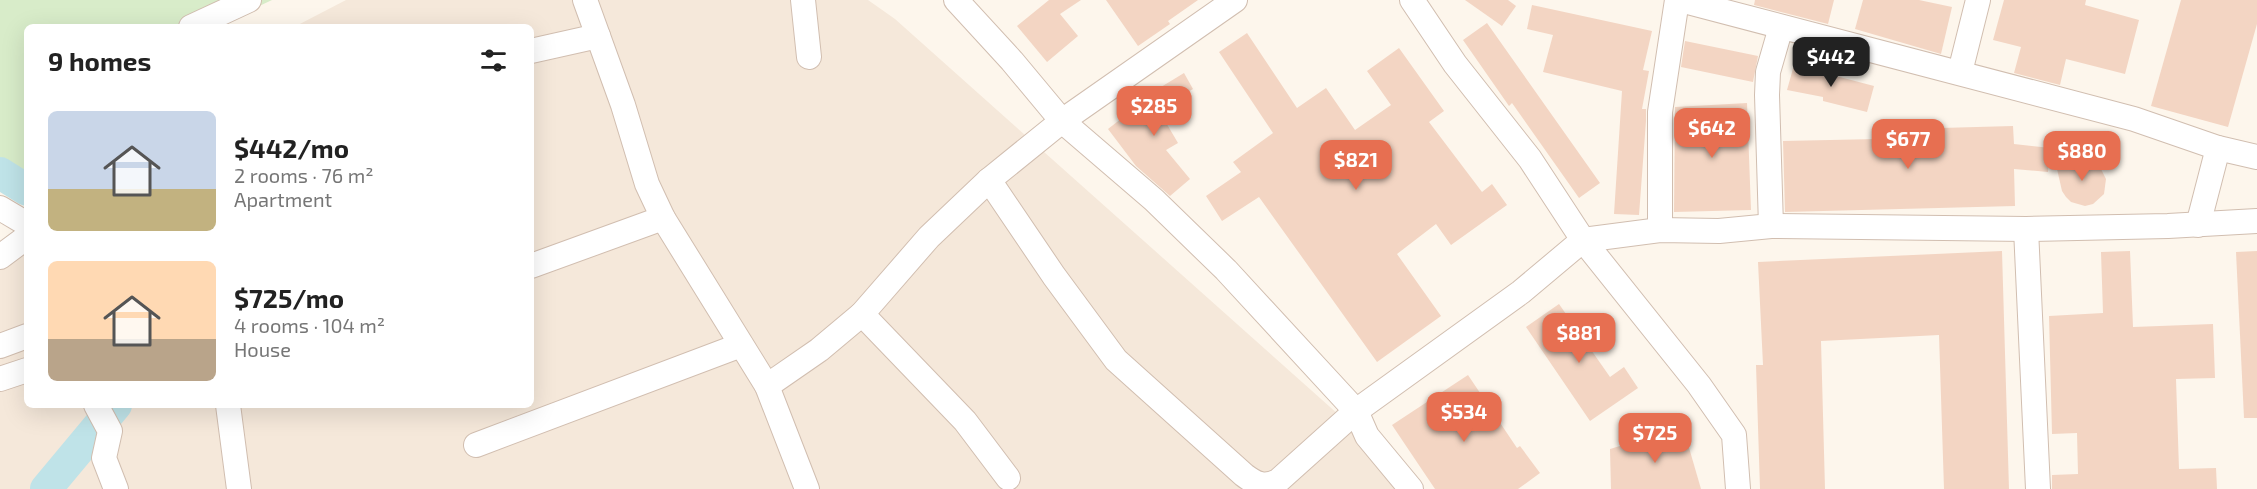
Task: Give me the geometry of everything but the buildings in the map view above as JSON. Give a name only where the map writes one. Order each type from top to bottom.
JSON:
[{"type":"street","points":[[197,24],[249,0]]},
{"type":"street","points":[[585,0],[623,105],[647,184],[663,218],[767,386],[807,489]]},
{"type":"street","points":[[803,0],[809,57]]},
{"type":"street","points":[[767,386],[819,350],[862,314],[929,237],[989,180],[1062,121],[1235,0]]},
{"type":"street","points":[[1412,0],[1455,64],[1530,159],[1583,240],[1699,386],[1734,435],[1738,489]]},
{"type":"street","points":[[1660,230],[1660,112],[1679,0],[2134,119],[2218,148],[2257,157]]},
{"type":"street","points":[[1960,72],[1978,0]]},
{"type":"street","points":[[970,4],[1062,121],[1154,200],[1226,270],[1356,411],[1367,436],[1411,489]]},
{"type":"street","points":[[1771,226],[1768,72],[1781,27]]},
{"type":"street","points":[[534,50],[598,36]]},
{"type":"street","points":[[2198,225],[2218,148]]},
{"type":"street","points":[[989,180],[1054,276],[1116,360],[1255,484],[1269,486],[1278,481],[1356,411],[1521,292],[1583,240],[1660,230],[1719,231],[1771,226],[2026,229],[2198,225],[2257,221]]},
{"type":"street","points":[[0,208],[24,222]]},
{"type":"street","points":[[534,265],[663,218]]},
{"type":"street","points":[[2026,229],[2038,489]]},
{"type":"street","points":[[0,256],[24,239]]},
{"type":"street","points":[[862,314],[965,421],[1008,478]]},
{"type":"street","points":[[0,346],[24,337]]},
{"type":"street","points":[[476,445],[741,345]]},
{"type":"street","points":[[0,379],[24,371]]},
{"type":"street","points":[[228,408],[239,489]]},
{"type":"street","points":[[100,414],[110,434],[104,458],[116,489]]},
{"type":"shaded area","points":[[346,0],[868,0],[895,19],[1422,489],[0,489],[0,262],[24,235],[24,408],[534,408],[534,24],[300,24]]},
{"type":"green space","points":[[0,0],[272,0],[221,24],[24,24],[24,174],[0,157]]},
{"type":"waterway","points":[[0,173],[24,188]]},
{"type":"waterway","points":[[46,489],[114,408]]}]
